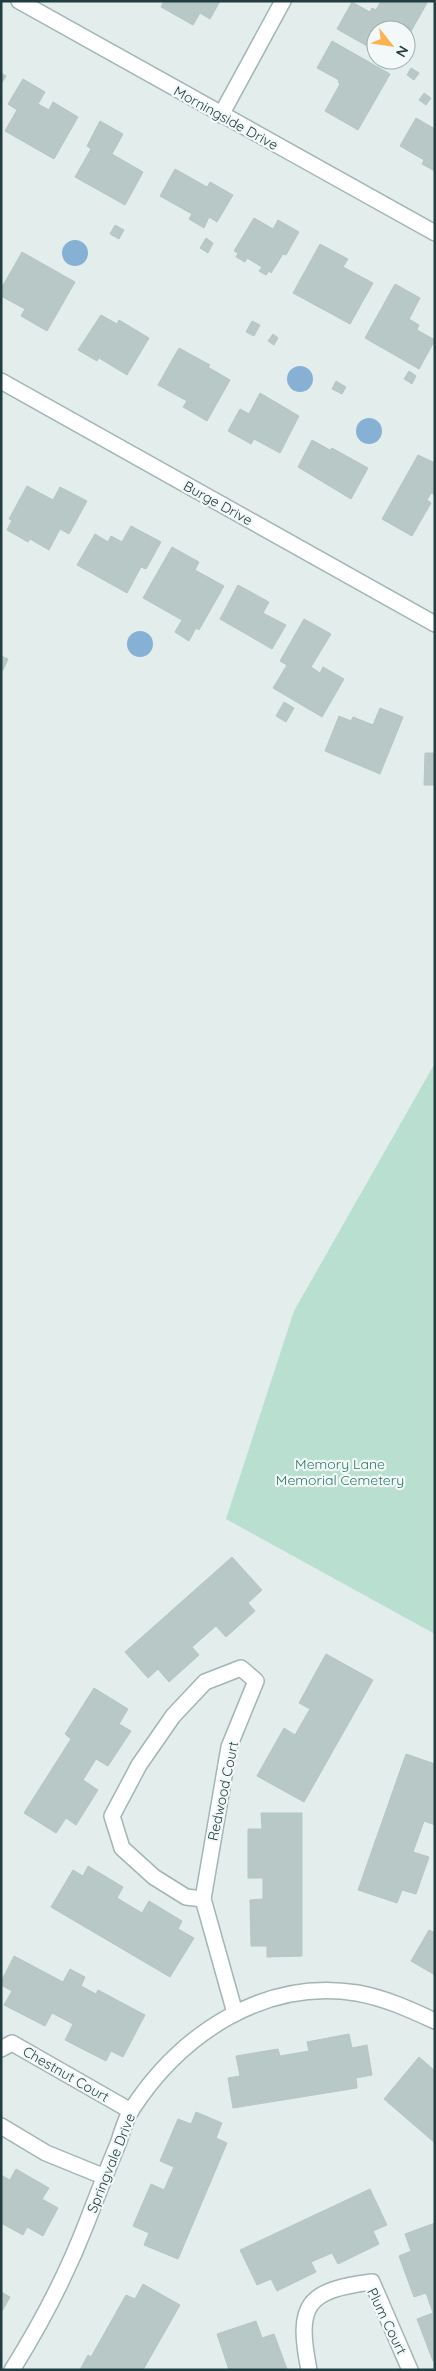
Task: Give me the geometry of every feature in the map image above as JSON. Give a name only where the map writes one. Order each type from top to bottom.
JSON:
[{"type":"street","name":"Morningside Drive","points":[[19,1],[220,115],[435,232]]},
{"type":"street","points":[[220,115],[283,1]]},
{"type":"street","name":"Burge Drive","points":[[1,381],[435,624]]},
{"type":"street","name":"Redwood Court","points":[[203,1898],[186,1897],[154,1877],[122,1848],[112,1816],[139,1765],[173,1716],[205,1682],[241,1668],[256,1681],[229,1747],[203,1898],[235,2013]]},
{"type":"street","name":"Springvale Drive","points":[[12,2370],[40,2325],[69,2270],[131,2111],[165,2066],[200,2034],[235,2013],[279,1995],[326,1992],[356,1993],[392,2002],[435,2021]]},
{"type":"street","name":"Chestnut Court","points":[[1,2049],[12,2043],[131,2111]]},
{"type":"street","points":[[1,2126],[46,2153],[105,2176]]},
{"type":"street","name":"Plum Court","points":[[309,2370],[304,2345],[304,2315],[319,2294],[350,2285],[372,2282],[410,2370]]},
{"type":"green space","name":"Memory Lane Memorial Cemetery","points":[[435,1063],[435,1634],[226,1519],[294,1311]]},
{"type":"water","points":[[75,240],[84,244],[88,253],[84,262],[75,266],[66,262],[62,253],[66,244]]},
{"type":"water","points":[[300,366],[309,370],[313,379],[309,388],[300,392],[291,388],[287,379],[291,370]]},
{"type":"water","points":[[369,418],[378,422],[382,431],[378,440],[369,444],[360,440],[356,431],[360,422]]},
{"type":"water","points":[[140,631],[149,635],[153,644],[149,653],[140,657],[131,653],[127,644],[131,635]]},
{"type":"building","points":[[164,1],[220,1],[210,19],[200,13],[193,25],[161,7]]},
{"type":"building","points":[[381,1],[423,1],[427,3],[416,22],[416,20],[366,20],[366,45],[337,29],[352,2],[370,12],[372,8],[376,10]]},
{"type":"building","points":[[332,41],[366,60],[366,70],[383,70],[390,74],[358,130],[325,111],[340,84],[339,80],[317,68]]},
{"type":"building","points":[[410,70],[419,73],[414,80],[407,75]]},
{"type":"building","points":[[1,73],[6,76],[1,84]]},
{"type":"building","points":[[23,79],[45,92],[38,104],[49,110],[53,102],[78,117],[54,159],[5,131],[17,110],[8,104]]},
{"type":"building","points":[[424,93],[431,98],[426,105],[419,100]]},
{"type":"building","points":[[416,118],[435,129],[435,171],[422,164],[424,160],[400,146]]},
{"type":"building","points":[[100,121],[123,134],[112,154],[143,172],[125,205],[75,177],[91,149],[87,146]]},
{"type":"building","points":[[175,169],[207,187],[210,182],[233,195],[217,222],[209,217],[204,228],[189,219],[192,214],[160,196]]},
{"type":"building","points":[[254,218],[273,229],[278,220],[299,232],[286,255],[283,254],[271,273],[269,271],[266,275],[259,271],[262,267],[247,258],[245,262],[236,257],[238,253],[234,251]]},
{"type":"building","points":[[115,225],[124,230],[119,239],[110,234]]},
{"type":"building","points":[[206,238],[213,243],[208,253],[200,248]]},
{"type":"building","points":[[320,244],[348,259],[343,267],[373,283],[350,324],[293,293]]},
{"type":"building","points":[[22,252],[75,282],[47,331],[21,316],[25,309],[1,296],[1,289]]},
{"type":"building","points":[[395,284],[420,298],[409,319],[419,325],[417,330],[435,340],[419,369],[365,338]]},
{"type":"building","points":[[101,315],[117,324],[119,320],[149,338],[127,375],[99,358],[97,361],[78,350]]},
{"type":"building","points":[[252,321],[260,325],[254,336],[246,332]]},
{"type":"building","points":[[273,334],[278,338],[274,345],[268,341]]},
{"type":"building","points":[[179,348],[210,365],[208,367],[230,380],[207,421],[183,407],[187,401],[158,385]]},
{"type":"building","points":[[409,371],[416,376],[412,384],[404,379]]},
{"type":"building","points":[[336,381],[346,387],[342,394],[332,389]]},
{"type":"building","points":[[260,393],[299,416],[280,453],[254,439],[251,444],[228,431],[240,409],[249,414]]},
{"type":"building","points":[[312,440],[330,450],[332,448],[368,468],[351,499],[298,467]]},
{"type":"building","points":[[418,455],[435,463],[435,495],[431,493],[427,500],[431,503],[412,536],[382,519]]},
{"type":"building","points":[[27,486],[53,500],[60,487],[87,501],[69,534],[60,529],[49,550],[30,539],[28,542],[7,530],[12,520],[9,519]]},
{"type":"building","points":[[131,526],[161,542],[146,569],[141,567],[127,593],[77,565],[95,534],[108,542],[111,536],[122,542]]},
{"type":"building","points":[[172,547],[199,562],[195,570],[224,586],[199,630],[196,628],[189,641],[175,632],[182,620],[143,598]]},
{"type":"building","points":[[238,585],[269,602],[263,613],[286,625],[272,649],[220,619]]},
{"type":"building","points":[[304,619],[331,634],[311,667],[320,673],[323,667],[344,679],[322,717],[273,688],[287,665],[280,661]]},
{"type":"building","points":[[1,656],[8,659],[3,670],[1,670]]},
{"type":"building","points":[[284,702],[294,708],[286,722],[276,716]]},
{"type":"building","points":[[380,708],[403,717],[380,774],[325,751],[339,716],[351,721],[353,717],[373,725]]},
{"type":"building","points":[[425,753],[435,753],[435,785],[424,785]]},
{"type":"building","points":[[232,1557],[262,1590],[248,1603],[255,1611],[226,1637],[216,1626],[192,1647],[199,1655],[169,1682],[158,1669],[148,1678],[125,1652]]},
{"type":"building","points":[[326,1654],[373,1680],[304,1802],[257,1776],[284,1728],[295,1735],[310,1709],[299,1703]]},
{"type":"building","points":[[94,1688],[128,1709],[119,1724],[131,1731],[108,1766],[96,1759],[83,1780],[98,1790],[76,1825],[66,1818],[56,1833],[24,1813],[71,1739],[65,1734]]},
{"type":"building","points":[[406,1754],[435,1764],[435,1825],[424,1821],[413,1852],[429,1857],[416,1894],[402,1890],[397,1903],[358,1890]]},
{"type":"building","points":[[261,1813],[302,1813],[302,1956],[267,1957],[267,1946],[251,1946],[250,1900],[263,1899],[263,1878],[248,1878],[248,1829],[262,1829]]},
{"type":"building","points":[[88,1866],[123,1887],[117,1898],[142,1913],[149,1901],[182,1921],[178,1929],[194,1938],[170,1977],[51,1907],[73,1870],[83,1876]]},
{"type":"building","points":[[429,1930],[435,1933],[435,1975],[411,1961]]},
{"type":"building","points":[[14,1956],[63,1982],[70,1969],[85,1977],[81,1986],[96,1994],[98,1990],[145,2015],[123,2057],[111,2051],[106,2061],[65,2040],[73,2024],[52,2013],[45,2026],[4,2005],[12,1991],[1,1985],[1,1982]]},
{"type":"building","points":[[349,2034],[352,2048],[367,2045],[372,2075],[356,2078],[357,2088],[233,2108],[228,2078],[240,2076],[236,2056],[278,2049],[280,2056],[309,2051],[307,2042]]},
{"type":"building","points":[[419,2057],[435,2071],[435,2143],[384,2099]]},
{"type":"building","points":[[196,2112],[222,2123],[216,2138],[227,2143],[178,2259],[144,2245],[149,2233],[133,2226],[151,2184],[164,2190],[174,2167],[160,2161],[178,2119],[191,2124]]},
{"type":"building","points":[[16,2169],[49,2188],[42,2199],[58,2208],[43,2236],[27,2227],[23,2235],[1,2223],[1,2175],[10,2180]]},
{"type":"building","points":[[370,2189],[387,2225],[373,2231],[379,2244],[338,2264],[332,2253],[311,2262],[316,2272],[277,2291],[271,2279],[257,2285],[240,2250]]},
{"type":"building","points":[[435,2223],[435,2360],[433,2361],[417,2319],[433,2313],[426,2293],[414,2297],[399,2256],[411,2251],[405,2234]]},
{"type":"building","points":[[143,2284],[180,2305],[143,2370],[80,2370],[88,2355],[91,2357],[126,2295],[135,2299]]},
{"type":"building","points":[[1,2292],[10,2297],[1,2313]]},
{"type":"building","points":[[256,2321],[262,2338],[274,2334],[287,2369],[229,2370],[217,2334]]}]
